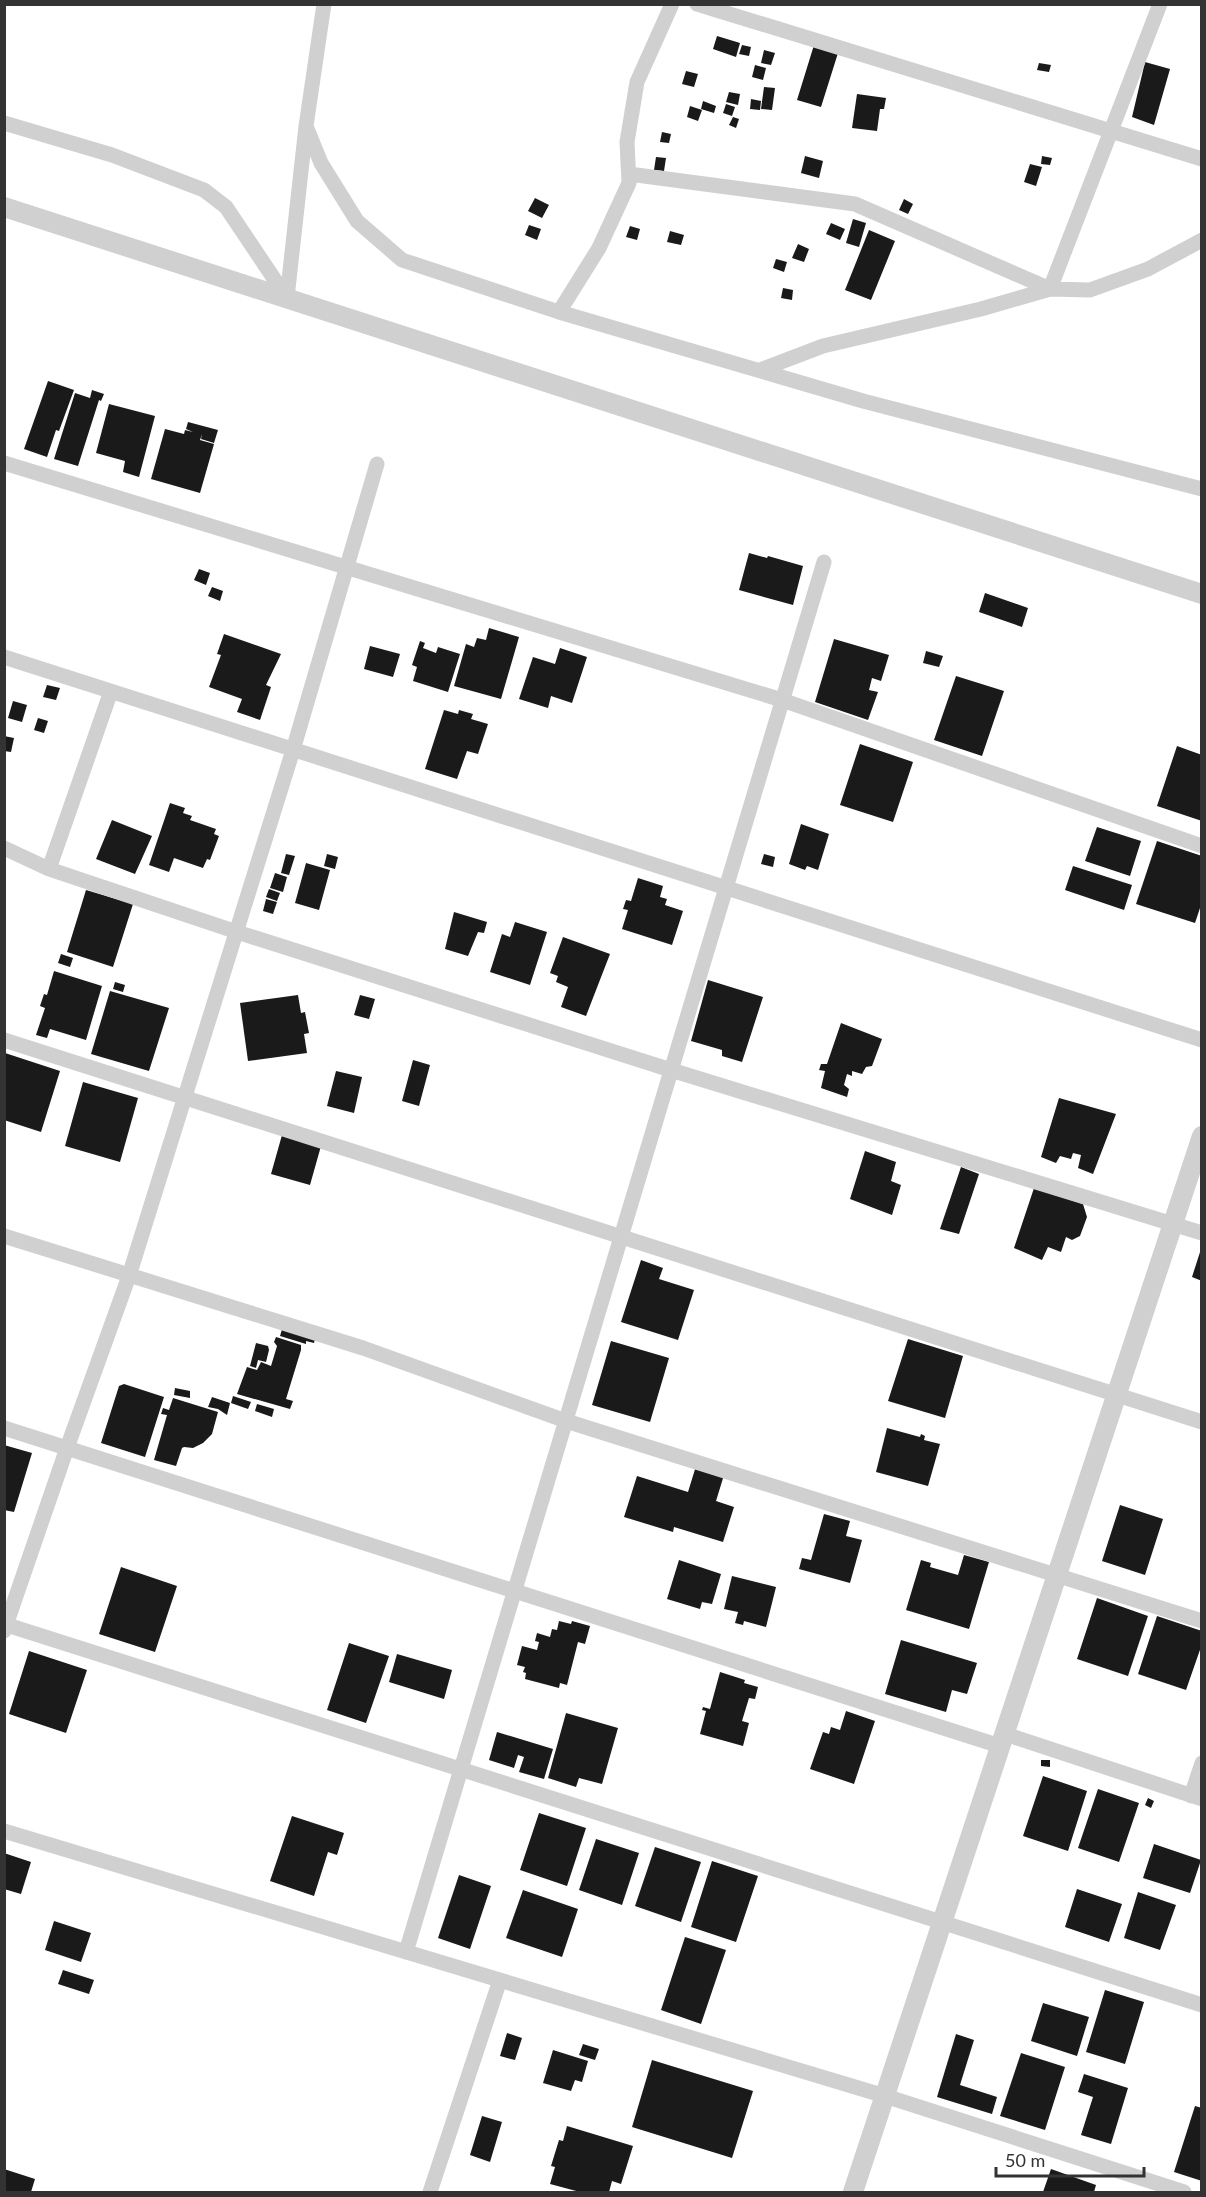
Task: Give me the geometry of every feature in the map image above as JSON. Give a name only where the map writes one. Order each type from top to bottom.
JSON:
[{"type":"street","points":[[287,298],[306,126],[324,4]]},
{"type":"street","points":[[559,312],[599,248],[629,183],[627,142],[637,82],[672,4]]},
{"type":"street","points":[[697,4],[1202,159]]},
{"type":"street","points":[[1050,289],[1160,4]]},
{"type":"street","points":[[4,123],[112,155],[204,190],[226,207],[287,298]]},
{"type":"street","points":[[306,126],[321,164],[357,221],[402,260],[559,312],[863,401],[1202,489]]},
{"type":"street","points":[[629,174],[855,204],[1050,289]]},
{"type":"street","points":[[4,207],[1202,594]]},
{"type":"street","points":[[760,370],[823,346],[981,309],[1050,289],[1090,290],[1148,268],[1202,240]]},
{"type":"street","points":[[4,463],[782,700],[1202,846]]},
{"type":"street","points":[[376,464],[293,750],[129,1276],[5,1627],[1202,2006]]},
{"type":"street","points":[[406,1952],[824,562]]},
{"type":"street","points":[[4,657],[1202,1040]]},
{"type":"street","points":[[49,869],[111,691]]},
{"type":"street","points":[[4,848],[49,869],[237,932],[671,1070],[1202,1233]]},
{"type":"street","points":[[4,1040],[1202,1422]]},
{"type":"street","points":[[854,2193],[1202,1136]]},
{"type":"street","points":[[4,1236],[363,1348],[566,1421],[1202,1621]]},
{"type":"street","points":[[4,1428],[515,1591],[1196,1797],[1202,1763]]},
{"type":"street","points":[[4,1831],[885,2096],[1184,2193]]},
{"type":"street","points":[[430,2193],[500,1980]]},
{"type":"building","points":[[717,36],[740,43],[736,57],[713,49]]},
{"type":"building","points":[[742,45],[751,47],[749,56],[739,54]]},
{"type":"building","points":[[814,45],[838,53],[821,107],[797,100]]},
{"type":"building","points":[[764,50],[775,53],[771,65],[761,63]]},
{"type":"building","points":[[1145,62],[1170,69],[1154,125],[1132,117]]},
{"type":"building","points":[[1039,63],[1051,65],[1049,72],[1037,70]]},
{"type":"building","points":[[755,65],[766,68],[763,80],[752,77]]},
{"type":"building","points":[[686,71],[698,74],[694,87],[682,84]]},
{"type":"building","points":[[764,87],[775,88],[772,110],[761,109]]},
{"type":"building","points":[[729,92],[740,94],[738,105],[726,102]]},
{"type":"building","points":[[857,94],[886,98],[884,109],[880,109],[877,131],[852,128]]},
{"type":"building","points":[[751,99],[761,101],[760,110],[750,109]]},
{"type":"building","points":[[703,101],[716,106],[714,113],[701,109]]},
{"type":"building","points":[[726,104],[735,107],[732,116],[723,113]]},
{"type":"building","points":[[690,106],[702,110],[698,121],[687,117]]},
{"type":"building","points":[[733,117],[739,119],[736,128],[729,125]]},
{"type":"building","points":[[662,132],[671,134],[669,143],[660,142]]},
{"type":"building","points":[[805,156],[823,161],[819,178],[801,173]]},
{"type":"building","points":[[1042,156],[1052,158],[1050,165],[1041,164]]},
{"type":"building","points":[[656,157],[666,158],[664,171],[654,170]]},
{"type":"building","points":[[1030,164],[1042,167],[1036,186],[1024,182]]},
{"type":"building","points":[[535,198],[549,205],[542,218],[528,211]]},
{"type":"building","points":[[904,199],[913,204],[908,214],[899,210]]},
{"type":"building","points":[[853,219],[866,223],[859,247],[846,243]]},
{"type":"building","points":[[831,223],[845,229],[840,240],[826,234]]},
{"type":"building","points":[[529,225],[541,229],[537,240],[525,235]]},
{"type":"building","points":[[630,226],[640,229],[637,240],[626,237]]},
{"type":"building","points":[[869,230],[895,241],[871,300],[845,290]]},
{"type":"building","points":[[670,231],[684,235],[681,245],[667,242]]},
{"type":"building","points":[[798,244],[809,249],[804,262],[792,258]]},
{"type":"building","points":[[776,259],[787,262],[784,272],[773,268]]},
{"type":"building","points":[[783,288],[793,290],[792,300],[781,298]]},
{"type":"building","points":[[48,381],[74,390],[47,457],[24,449]]},
{"type":"building","points":[[92,390],[104,394],[101,401],[99,400],[78,466],[54,459],[75,393],[90,398]]},
{"type":"building","points":[[109,404],[155,416],[139,477],[123,472],[125,461],[96,453]]},
{"type":"building","points":[[188,422],[218,430],[214,443],[201,439],[202,434],[200,440],[214,444],[200,493],[151,479],[165,429],[184,434],[185,430],[193,432],[186,429]]},
{"type":"building","points":[[749,553],[803,566],[793,605],[739,590]]},
{"type":"building","points":[[199,569],[210,573],[206,585],[194,580]]},
{"type":"building","points":[[212,587],[223,591],[220,601],[208,596]]},
{"type":"building","points":[[985,593],[1028,608],[1022,627],[979,612]]},
{"type":"building","points":[[489,628],[519,637],[501,699],[454,686],[466,644],[474,647],[477,638],[486,640]]},
{"type":"building","points":[[224,634],[281,654],[266,685],[271,687],[260,720],[237,712],[242,699],[209,687],[221,655],[217,654]]},
{"type":"building","points":[[834,639],[889,655],[881,681],[872,678],[869,690],[878,692],[868,720],[815,702]]},
{"type":"building","points":[[420,641],[425,643],[423,648],[436,653],[438,647],[460,654],[448,692],[413,681],[417,667],[412,665]]},
{"type":"building","points":[[370,646],[400,654],[393,677],[364,669]]},
{"type":"building","points":[[560,648],[587,657],[572,703],[551,696],[548,708],[519,699],[533,657],[555,664]]},
{"type":"building","points":[[926,651],[943,656],[939,667],[923,663]]},
{"type":"building","points":[[956,676],[1004,691],[982,756],[934,740]]},
{"type":"building","points":[[47,685],[60,688],[56,700],[43,697]]},
{"type":"building","points":[[13,701],[27,705],[22,722],[8,718]]},
{"type":"building","points":[[444,710],[458,714],[459,710],[473,714],[471,719],[488,724],[478,754],[467,751],[457,779],[425,769]]},
{"type":"building","points":[[38,718],[48,721],[44,733],[34,730]]},
{"type":"building","points":[[4,736],[14,738],[11,752],[4,751]]},
{"type":"building","points":[[860,744],[913,762],[893,822],[840,805]]},
{"type":"building","points":[[1177,746],[1202,755],[1202,821],[1157,806]]},
{"type":"building","points":[[170,803],[185,808],[183,813],[192,816],[190,820],[216,829],[214,834],[219,836],[210,860],[207,859],[203,868],[174,858],[169,872],[149,865]]},
{"type":"building","points":[[112,820],[152,836],[135,874],[96,859]]},
{"type":"building","points":[[801,824],[829,834],[818,870],[807,866],[805,870],[789,864]]},
{"type":"building","points":[[1097,827],[1141,841],[1130,876],[1085,861]]},
{"type":"building","points":[[1157,841],[1202,856],[1202,902],[1195,923],[1136,904]]},
{"type":"building","points":[[286,854],[295,856],[289,875],[281,873]]},
{"type":"building","points":[[327,854],[338,857],[335,869],[324,866]]},
{"type":"building","points":[[764,854],[775,857],[773,867],[761,864]]},
{"type":"building","points":[[306,863],[330,870],[319,910],[295,903]]},
{"type":"building","points":[[1073,866],[1132,885],[1124,910],[1065,890]]},
{"type":"building","points":[[275,873],[287,877],[283,892],[270,888]]},
{"type":"building","points":[[638,878],[663,886],[660,897],[667,899],[665,905],[683,911],[672,945],[622,929],[628,910],[623,909],[626,900],[631,901]]},
{"type":"building","points":[[269,889],[280,893],[277,901],[266,897]]},
{"type":"building","points":[[86,890],[133,904],[113,967],[67,952]]},
{"type":"building","points":[[266,899],[277,902],[273,914],[263,911]]},
{"type":"building","points":[[454,912],[487,922],[484,933],[478,932],[468,956],[445,949]]},
{"type":"building","points":[[515,922],[547,932],[530,985],[490,972],[502,934],[510,937]]},
{"type":"building","points":[[563,937],[610,954],[586,1016],[561,1007],[568,987],[556,982],[558,976],[550,973]]},
{"type":"building","points":[[61,954],[73,958],[70,967],[58,963]]},
{"type":"building","points":[[54,971],[102,986],[86,1040],[50,1029],[47,1038],[36,1035],[45,1008],[40,1006],[44,994],[47,995]]},
{"type":"building","points":[[708,980],[763,997],[742,1062],[722,1056],[722,1050],[691,1041]]},
{"type":"building","points":[[115,982],[125,985],[123,992],[113,989]]},
{"type":"building","points":[[110,991],[169,1008],[149,1071],[91,1054]]},
{"type":"building","points":[[298,995],[301,1013],[305,1012],[309,1033],[304,1034],[307,1053],[248,1061],[240,1003]]},
{"type":"building","points":[[360,995],[375,999],[369,1019],[354,1015]]},
{"type":"building","points":[[841,1023],[882,1039],[872,1066],[866,1067],[862,1074],[852,1071],[852,1076],[847,1074],[844,1085],[849,1089],[847,1097],[821,1088],[825,1071],[819,1070],[821,1064],[827,1064]]},
{"type":"building","points":[[5,1053],[60,1071],[41,1132],[4,1120]]},
{"type":"building","points":[[413,1060],[430,1065],[419,1106],[402,1101]]},
{"type":"building","points":[[336,1071],[362,1077],[354,1113],[327,1106]]},
{"type":"building","points":[[83,1082],[138,1098],[120,1162],[65,1146]]},
{"type":"building","points":[[1059,1098],[1116,1114],[1093,1174],[1078,1168],[1081,1155],[1073,1153],[1071,1159],[1060,1156],[1056,1163],[1041,1157]]},
{"type":"building","points":[[282,1135],[321,1146],[310,1185],[271,1174]]},
{"type":"building","points":[[865,1151],[896,1162],[891,1181],[901,1185],[892,1215],[850,1199]]},
{"type":"building","points":[[961,1167],[979,1174],[959,1234],[940,1229]]},
{"type":"building","points":[[1034,1188],[1083,1204],[1087,1217],[1080,1236],[1072,1240],[1066,1237],[1061,1252],[1048,1247],[1042,1260],[1014,1248]]},
{"type":"building","points":[[1202,1249],[1202,1281],[1192,1277]]},
{"type":"building","points":[[641,1260],[663,1268],[659,1279],[694,1290],[678,1340],[621,1322]]},
{"type":"building","points":[[283,1326],[316,1335],[314,1343],[306,1341],[306,1344],[280,1336]]},
{"type":"building","points":[[276,1337],[301,1345],[286,1399],[293,1401],[290,1409],[237,1394],[247,1367],[257,1370],[261,1362],[271,1366],[277,1346],[274,1342]]},
{"type":"building","points":[[908,1339],[963,1356],[945,1418],[888,1401]]},
{"type":"building","points":[[611,1341],[669,1358],[650,1422],[592,1405]]},
{"type":"building","points":[[256,1343],[268,1346],[269,1350],[266,1362],[258,1360],[256,1368],[250,1366]]},
{"type":"building","points":[[124,1384],[164,1397],[145,1457],[101,1443],[119,1386]]},
{"type":"building","points":[[175,1388],[190,1391],[190,1398],[174,1395]]},
{"type":"building","points":[[233,1396],[251,1402],[248,1409],[231,1403]]},
{"type":"building","points":[[212,1397],[230,1403],[227,1415],[218,1409],[208,1407]]},
{"type":"building","points":[[173,1398],[218,1412],[212,1434],[203,1443],[193,1448],[182,1448],[176,1466],[154,1460],[167,1415],[161,1414],[163,1408],[169,1410]]},
{"type":"building","points":[[257,1404],[274,1409],[272,1417],[255,1411]]},
{"type":"building","points":[[887,1428],[920,1437],[921,1434],[925,1436],[924,1440],[940,1444],[928,1486],[876,1472]]},
{"type":"building","points":[[4,1445],[32,1453],[14,1512],[4,1510]]},
{"type":"building","points":[[696,1466],[724,1475],[716,1501],[734,1507],[723,1542],[674,1527],[673,1532],[624,1517],[637,1476],[688,1492]]},
{"type":"building","points":[[1120,1505],[1163,1519],[1145,1575],[1102,1561]]},
{"type":"building","points":[[824,1514],[850,1521],[846,1536],[862,1540],[850,1583],[799,1569],[802,1558],[811,1560]]},
{"type":"building","points":[[964,1555],[989,1562],[969,1629],[906,1610],[921,1560],[931,1563],[930,1567],[958,1575]]},
{"type":"building","points":[[679,1560],[721,1574],[712,1604],[702,1602],[700,1609],[667,1599]]},
{"type":"building","points":[[121,1567],[177,1586],[155,1652],[99,1634]]},
{"type":"building","points":[[732,1576],[776,1587],[766,1627],[744,1621],[743,1625],[735,1623],[738,1612],[724,1609]]},
{"type":"building","points":[[1097,1598],[1148,1616],[1128,1676],[1077,1659]]},
{"type":"building","points":[[1157,1616],[1202,1631],[1202,1644],[1186,1690],[1138,1674]]},
{"type":"building","points":[[559,1621],[571,1624],[572,1621],[590,1626],[585,1644],[578,1642],[567,1685],[560,1683],[559,1688],[525,1679],[526,1673],[523,1672],[525,1667],[517,1665],[522,1646],[537,1650],[539,1642],[535,1641],[537,1633],[550,1637],[552,1629],[557,1630]]},
{"type":"building","points":[[901,1640],[977,1663],[967,1694],[952,1690],[946,1712],[885,1694]]},
{"type":"building","points":[[349,1643],[389,1656],[366,1723],[327,1710]]},
{"type":"building","points":[[29,1651],[87,1670],[66,1733],[9,1714]]},
{"type":"building","points":[[397,1654],[452,1670],[444,1699],[389,1682]]},
{"type":"building","points":[[720,1672],[758,1687],[755,1699],[749,1698],[742,1721],[749,1723],[743,1746],[700,1734],[706,1711],[702,1710],[703,1707],[710,1709]]},
{"type":"building","points":[[846,1711],[875,1721],[854,1784],[810,1769],[823,1732],[829,1734],[831,1727],[840,1730]]},
{"type":"building","points":[[566,1713],[618,1728],[602,1784],[579,1778],[576,1787],[548,1778]]},
{"type":"building","points":[[497,1732],[553,1749],[544,1779],[519,1772],[524,1757],[518,1755],[514,1768],[489,1760]]},
{"type":"building","points":[[1041,1760],[1050,1760],[1050,1767],[1041,1766]]},
{"type":"building","points":[[1043,1776],[1087,1791],[1068,1851],[1023,1836]]},
{"type":"building","points":[[1098,1789],[1139,1803],[1119,1862],[1078,1848]]},
{"type":"building","points":[[1148,1798],[1154,1801],[1151,1808],[1145,1805]]},
{"type":"building","points":[[539,1813],[586,1828],[567,1886],[520,1870]]},
{"type":"building","points":[[292,1816],[344,1833],[337,1855],[328,1852],[314,1896],[270,1881]]},
{"type":"building","points":[[596,1839],[639,1853],[622,1905],[579,1890]]},
{"type":"building","points":[[1154,1844],[1201,1860],[1190,1893],[1143,1878]]},
{"type":"building","points":[[655,1847],[701,1862],[681,1922],[635,1906]]},
{"type":"building","points":[[4,1853],[31,1862],[21,1894],[4,1889]]},
{"type":"building","points":[[712,1861],[758,1876],[736,1942],[691,1927]]},
{"type":"building","points":[[459,1875],[491,1886],[470,1949],[438,1938]]},
{"type":"building","points":[[1077,1889],[1122,1904],[1109,1942],[1065,1927]]},
{"type":"building","points":[[523,1890],[578,1909],[562,1957],[506,1938]]},
{"type":"building","points":[[1138,1892],[1176,1905],[1160,1950],[1124,1938]]},
{"type":"building","points":[[54,1921],[91,1933],[81,1962],[45,1950]]},
{"type":"building","points":[[685,1937],[726,1950],[701,2024],[661,2010]]},
{"type":"building","points":[[63,1970],[94,1980],[89,1994],[58,1984]]},
{"type":"building","points":[[1105,1990],[1144,2002],[1125,2064],[1086,2052]]},
{"type":"building","points":[[1043,2003],[1089,2017],[1077,2056],[1031,2041]]},
{"type":"building","points":[[507,2033],[522,2038],[515,2060],[500,2056]]},
{"type":"building","points":[[956,2034],[974,2040],[960,2085],[997,2097],[992,2114],[937,2097]]},
{"type":"building","points":[[583,2044],[599,2049],[595,2060],[579,2055]]},
{"type":"building","points":[[553,2050],[588,2061],[582,2082],[575,2080],[571,2091],[543,2083]]},
{"type":"building","points":[[1021,2053],[1065,2067],[1045,2130],[1000,2116]]},
{"type":"building","points":[[652,2060],[753,2091],[732,2158],[632,2127]]},
{"type":"building","points":[[1084,2074],[1128,2088],[1111,2144],[1081,2135],[1093,2097],[1078,2092]]},
{"type":"building","points":[[1195,2106],[1202,2108],[1202,2181],[1174,2172]]},
{"type":"building","points":[[482,2116],[502,2122],[490,2162],[470,2155]]},
{"type":"building","points":[[567,2126],[633,2146],[621,2184],[612,2181],[609,2192],[580,2192],[550,2184],[555,2167],[551,2166],[559,2140],[563,2141]]},
{"type":"building","points":[[4,2169],[35,2179],[31,2192],[4,2192]]},
{"type":"building","points":[[1051,2169],[1096,2185],[1094,2192],[1043,2192]]}]
